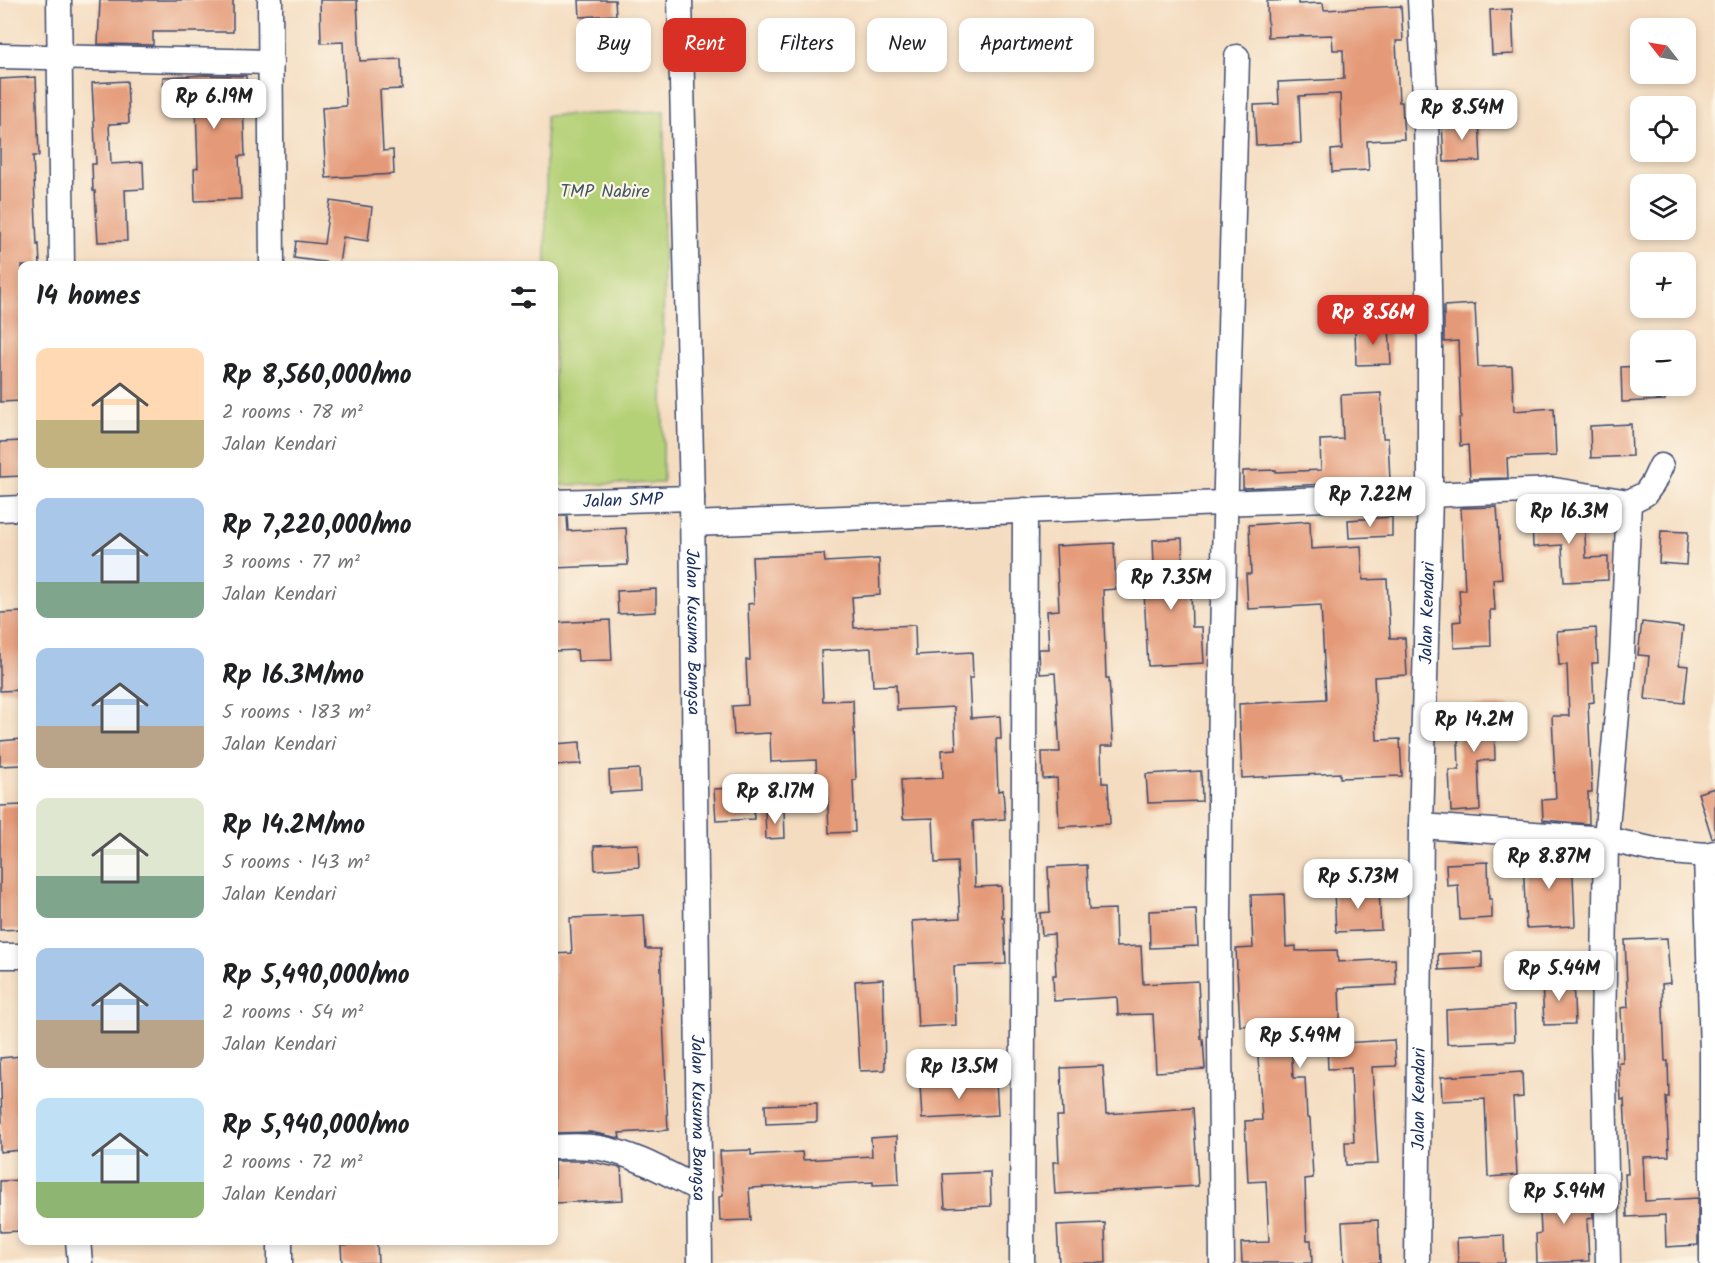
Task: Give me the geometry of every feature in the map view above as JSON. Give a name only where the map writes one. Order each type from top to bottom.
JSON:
[{"type":"street","points":[[59,0],[62,261]]},
{"type":"street","points":[[270,0],[272,261]]},
{"type":"street","name":"Jalan Kusuma Bangsa","points":[[680,0],[696,722],[700,1263]]},
{"type":"street","name":"Jalan Kendari","points":[[1417,1263],[1421,826],[1430,496],[1426,116],[1420,0]]},
{"type":"street","points":[[0,57],[271,62]]},
{"type":"street","points":[[1222,1263],[1219,927],[1221,677],[1237,57]]},
{"type":"street","points":[[692,524],[1554,490],[1629,502],[1645,494],[1661,466]]},
{"type":"street","name":"Jalan SMP","points":[[558,501],[692,498]]},
{"type":"street","points":[[1608,1263],[1603,1038],[1606,839],[1622,657],[1629,502]]},
{"type":"street","points":[[0,509],[18,508]]},
{"type":"street","points":[[1022,1263],[1025,510]]},
{"type":"street","points":[[1421,826],[1606,839],[1659,851],[1711,854],[1714,1051],[1713,1254]]},
{"type":"street","points":[[0,956],[18,956]]},
{"type":"street","points":[[558,1146],[599,1147],[620,1153],[699,1189]]},
{"type":"street","points":[[78,1245],[80,1263]]},
{"type":"street","points":[[280,1245],[280,1263]]},
{"type":"green space","name":"TMP Nabire","points":[[664,111],[663,483],[558,485],[558,261],[546,261],[546,116]]},
{"type":"building","points":[[100,0],[233,0],[233,32],[153,32],[153,45],[98,44]]},
{"type":"building","points":[[320,0],[357,0],[360,61],[401,59],[402,89],[380,90],[383,151],[393,150],[394,174],[326,178],[322,108],[346,106],[343,42],[321,43]]},
{"type":"building","points":[[579,0],[615,0],[616,15],[580,17]]},
{"type":"building","points":[[1298,0],[1298,4],[1323,3],[1324,10],[1401,6],[1403,41],[1396,41],[1399,102],[1402,102],[1404,139],[1367,141],[1369,170],[1332,172],[1331,150],[1342,149],[1340,94],[1299,96],[1301,143],[1256,145],[1254,105],[1279,104],[1278,82],[1344,79],[1343,50],[1333,50],[1332,35],[1268,37],[1267,1]]},
{"type":"building","points":[[1512,9],[1514,54],[1492,55],[1490,10]]},
{"type":"building","points":[[246,76],[248,105],[243,105],[245,156],[239,156],[241,199],[195,201],[194,169],[198,168],[196,107],[164,109],[163,77]]},
{"type":"building","points":[[36,77],[39,156],[33,156],[40,261],[18,261],[18,401],[0,402],[0,79]]},
{"type":"building","points":[[127,81],[129,123],[109,124],[111,164],[143,162],[144,189],[125,190],[127,241],[98,242],[95,191],[93,191],[92,164],[96,164],[92,83]]},
{"type":"building","points":[[1479,119],[1481,161],[1444,162],[1442,121]]},
{"type":"building","points":[[330,201],[372,207],[368,241],[343,237],[339,261],[294,258],[296,241],[324,244]]},
{"type":"building","points":[[1475,304],[1478,367],[1512,366],[1514,411],[1554,408],[1556,456],[1507,458],[1508,478],[1470,479],[1468,445],[1460,446],[1458,341],[1444,342],[1444,306]]},
{"type":"building","points":[[1389,326],[1391,364],[1356,365],[1355,328]]},
{"type":"building","points":[[1621,367],[1630,367],[1630,396],[1665,396],[1665,400],[1622,402]]},
{"type":"building","points":[[1381,393],[1383,438],[1388,438],[1390,481],[1243,488],[1243,471],[1321,470],[1320,440],[1343,439],[1341,395]]},
{"type":"building","points":[[1631,424],[1632,456],[1591,458],[1590,426]]},
{"type":"building","points":[[18,441],[18,476],[0,477],[0,442]]},
{"type":"building","points":[[1497,507],[1502,578],[1493,579],[1495,610],[1490,610],[1491,646],[1454,648],[1453,622],[1461,621],[1459,590],[1465,590],[1461,508]]},
{"type":"building","points":[[1584,512],[1586,558],[1608,557],[1608,580],[1564,582],[1562,545],[1533,547],[1532,515]]},
{"type":"building","points":[[558,516],[567,516],[568,531],[626,528],[628,565],[558,568]]},
{"type":"building","points":[[1392,517],[1392,536],[1349,538],[1348,520]]},
{"type":"building","points":[[1310,521],[1311,549],[1361,546],[1363,580],[1387,579],[1390,638],[1405,638],[1407,675],[1374,677],[1377,740],[1400,739],[1402,776],[1340,778],[1340,773],[1242,778],[1239,704],[1326,699],[1321,605],[1248,609],[1246,574],[1251,574],[1249,525]]},
{"type":"building","points":[[1661,531],[1688,532],[1686,565],[1659,563]]},
{"type":"building","points":[[1182,538],[1184,589],[1191,589],[1192,627],[1202,627],[1204,663],[1148,666],[1144,592],[1155,591],[1153,540]]},
{"type":"building","points":[[1114,543],[1116,589],[1103,590],[1106,678],[1109,678],[1113,746],[1101,746],[1102,783],[1108,783],[1110,824],[1059,827],[1057,778],[1043,779],[1042,752],[1060,752],[1055,673],[1040,674],[1039,649],[1049,649],[1047,611],[1059,610],[1056,546]]},
{"type":"building","points":[[824,554],[825,562],[879,559],[880,595],[852,597],[854,628],[915,625],[916,655],[972,652],[973,678],[969,678],[971,718],[1000,716],[1001,739],[996,739],[998,791],[1003,790],[1005,819],[973,821],[975,887],[1001,886],[1006,964],[954,966],[956,1025],[918,1027],[912,921],[960,918],[957,862],[935,863],[933,818],[903,819],[901,780],[943,778],[942,750],[956,749],[954,707],[897,710],[896,685],[873,686],[871,648],[821,651],[823,701],[853,700],[855,832],[829,833],[827,782],[817,782],[816,760],[771,762],[770,733],[734,735],[732,706],[748,705],[746,660],[750,660],[748,604],[754,603],[752,557]]},
{"type":"building","points":[[656,589],[656,612],[618,614],[617,591]]},
{"type":"building","points":[[18,612],[18,690],[0,691],[0,613]]},
{"type":"building","points":[[610,620],[612,660],[578,661],[577,650],[558,651],[558,623]]},
{"type":"building","points":[[1642,622],[1683,627],[1679,665],[1688,666],[1684,703],[1645,699],[1649,656],[1638,655]]},
{"type":"building","points":[[1596,628],[1598,663],[1592,663],[1594,702],[1588,703],[1592,792],[1588,792],[1589,824],[1543,820],[1542,800],[1556,799],[1552,716],[1569,716],[1567,665],[1559,665],[1557,631]]},
{"type":"building","points":[[1509,705],[1510,724],[1494,725],[1495,760],[1478,761],[1480,810],[1451,812],[1449,770],[1459,770],[1459,707]]},
{"type":"building","points":[[18,739],[18,765],[0,766],[0,741]]},
{"type":"building","points":[[580,742],[581,764],[558,765],[558,744]]},
{"type":"building","points":[[639,769],[640,791],[610,793],[609,771]]},
{"type":"building","points":[[1201,771],[1202,801],[1148,803],[1146,774]]},
{"type":"building","points":[[752,787],[754,819],[716,821],[714,789]]},
{"type":"building","points":[[1715,788],[1715,837],[1712,838],[1698,793]]},
{"type":"building","points":[[18,805],[18,929],[0,930],[0,806]]},
{"type":"building","points":[[784,810],[785,838],[766,839],[765,811]]},
{"type":"building","points":[[638,844],[639,867],[595,870],[594,846]]},
{"type":"building","points":[[1544,849],[1572,851],[1575,926],[1526,928],[1523,856],[1544,855]]},
{"type":"building","points":[[1488,862],[1492,918],[1460,920],[1458,885],[1447,886],[1446,864]]},
{"type":"building","points":[[1087,865],[1089,910],[1115,909],[1116,947],[1141,946],[1143,984],[1198,981],[1205,1069],[1156,1072],[1153,1014],[1118,1015],[1117,997],[1054,1001],[1053,975],[1056,975],[1054,934],[1042,935],[1040,913],[1050,912],[1048,867]]},
{"type":"building","points":[[1379,888],[1381,930],[1336,932],[1334,890]]},
{"type":"building","points":[[1284,894],[1286,947],[1296,946],[1296,951],[1337,950],[1338,962],[1395,959],[1396,985],[1339,988],[1341,1043],[1394,1040],[1396,1066],[1372,1067],[1378,1164],[1346,1165],[1345,1142],[1354,1142],[1351,1068],[1328,1069],[1326,1021],[1290,1023],[1293,1078],[1305,1078],[1307,1118],[1310,1118],[1313,1178],[1305,1179],[1307,1240],[1311,1240],[1312,1263],[1242,1263],[1241,1243],[1269,1242],[1266,1181],[1248,1182],[1245,1121],[1262,1120],[1256,1025],[1240,1026],[1236,949],[1253,948],[1251,895]]},
{"type":"building","points":[[1196,909],[1198,946],[1150,948],[1149,911]]},
{"type":"building","points":[[644,915],[646,949],[660,949],[668,1130],[619,1133],[620,1138],[590,1132],[558,1133],[558,954],[572,953],[570,918]]},
{"type":"building","points":[[1667,938],[1670,983],[1662,984],[1665,1061],[1668,1061],[1669,1097],[1666,1097],[1669,1156],[1643,1157],[1645,1201],[1698,1198],[1698,1245],[1666,1247],[1665,1215],[1627,1217],[1625,1174],[1628,1174],[1624,1099],[1621,1100],[1619,1063],[1623,1063],[1621,1008],[1628,1007],[1625,940]]},
{"type":"building","points":[[1482,952],[1482,968],[1439,970],[1438,954]]},
{"type":"building","points":[[1573,978],[1575,1024],[1544,1025],[1542,980]]},
{"type":"building","points":[[883,979],[885,1070],[860,1071],[855,981]]},
{"type":"building","points":[[1514,1006],[1515,1041],[1447,1044],[1446,1010]]},
{"type":"building","points":[[18,1056],[18,1150],[0,1152],[0,1122],[2,1122],[0,1058]]},
{"type":"building","points":[[1103,1066],[1106,1114],[1193,1108],[1198,1186],[1055,1194],[1053,1162],[1059,1162],[1057,1116],[1063,1116],[1061,1068]]},
{"type":"building","points":[[1522,1072],[1523,1097],[1513,1098],[1517,1175],[1488,1177],[1485,1099],[1442,1101],[1441,1077]]},
{"type":"building","points":[[996,1081],[998,1115],[922,1119],[920,1085]]},
{"type":"building","points":[[817,1103],[817,1122],[766,1124],[765,1105]]},
{"type":"building","points":[[897,1136],[899,1184],[873,1185],[873,1182],[749,1188],[751,1220],[720,1221],[719,1197],[723,1196],[720,1151],[751,1150],[751,1155],[802,1152],[803,1160],[872,1156],[871,1138]]},
{"type":"building","points":[[558,1161],[587,1161],[621,1168],[623,1200],[558,1203]]},
{"type":"building","points":[[990,1172],[991,1206],[945,1208],[943,1174]]},
{"type":"building","points":[[18,1180],[18,1231],[0,1232],[0,1181]]},
{"type":"building","points":[[1592,1188],[1593,1218],[1587,1219],[1589,1261],[1537,1263],[1536,1234],[1541,1233],[1539,1190]]},
{"type":"building","points":[[1378,1220],[1380,1263],[1344,1263],[1342,1222]]},
{"type":"building","points":[[1105,1223],[1106,1263],[1059,1263],[1057,1225]]},
{"type":"building","points":[[1504,1235],[1505,1263],[1458,1263],[1457,1238]]},
{"type":"building","points":[[341,1245],[377,1245],[378,1263],[342,1263]]}]
